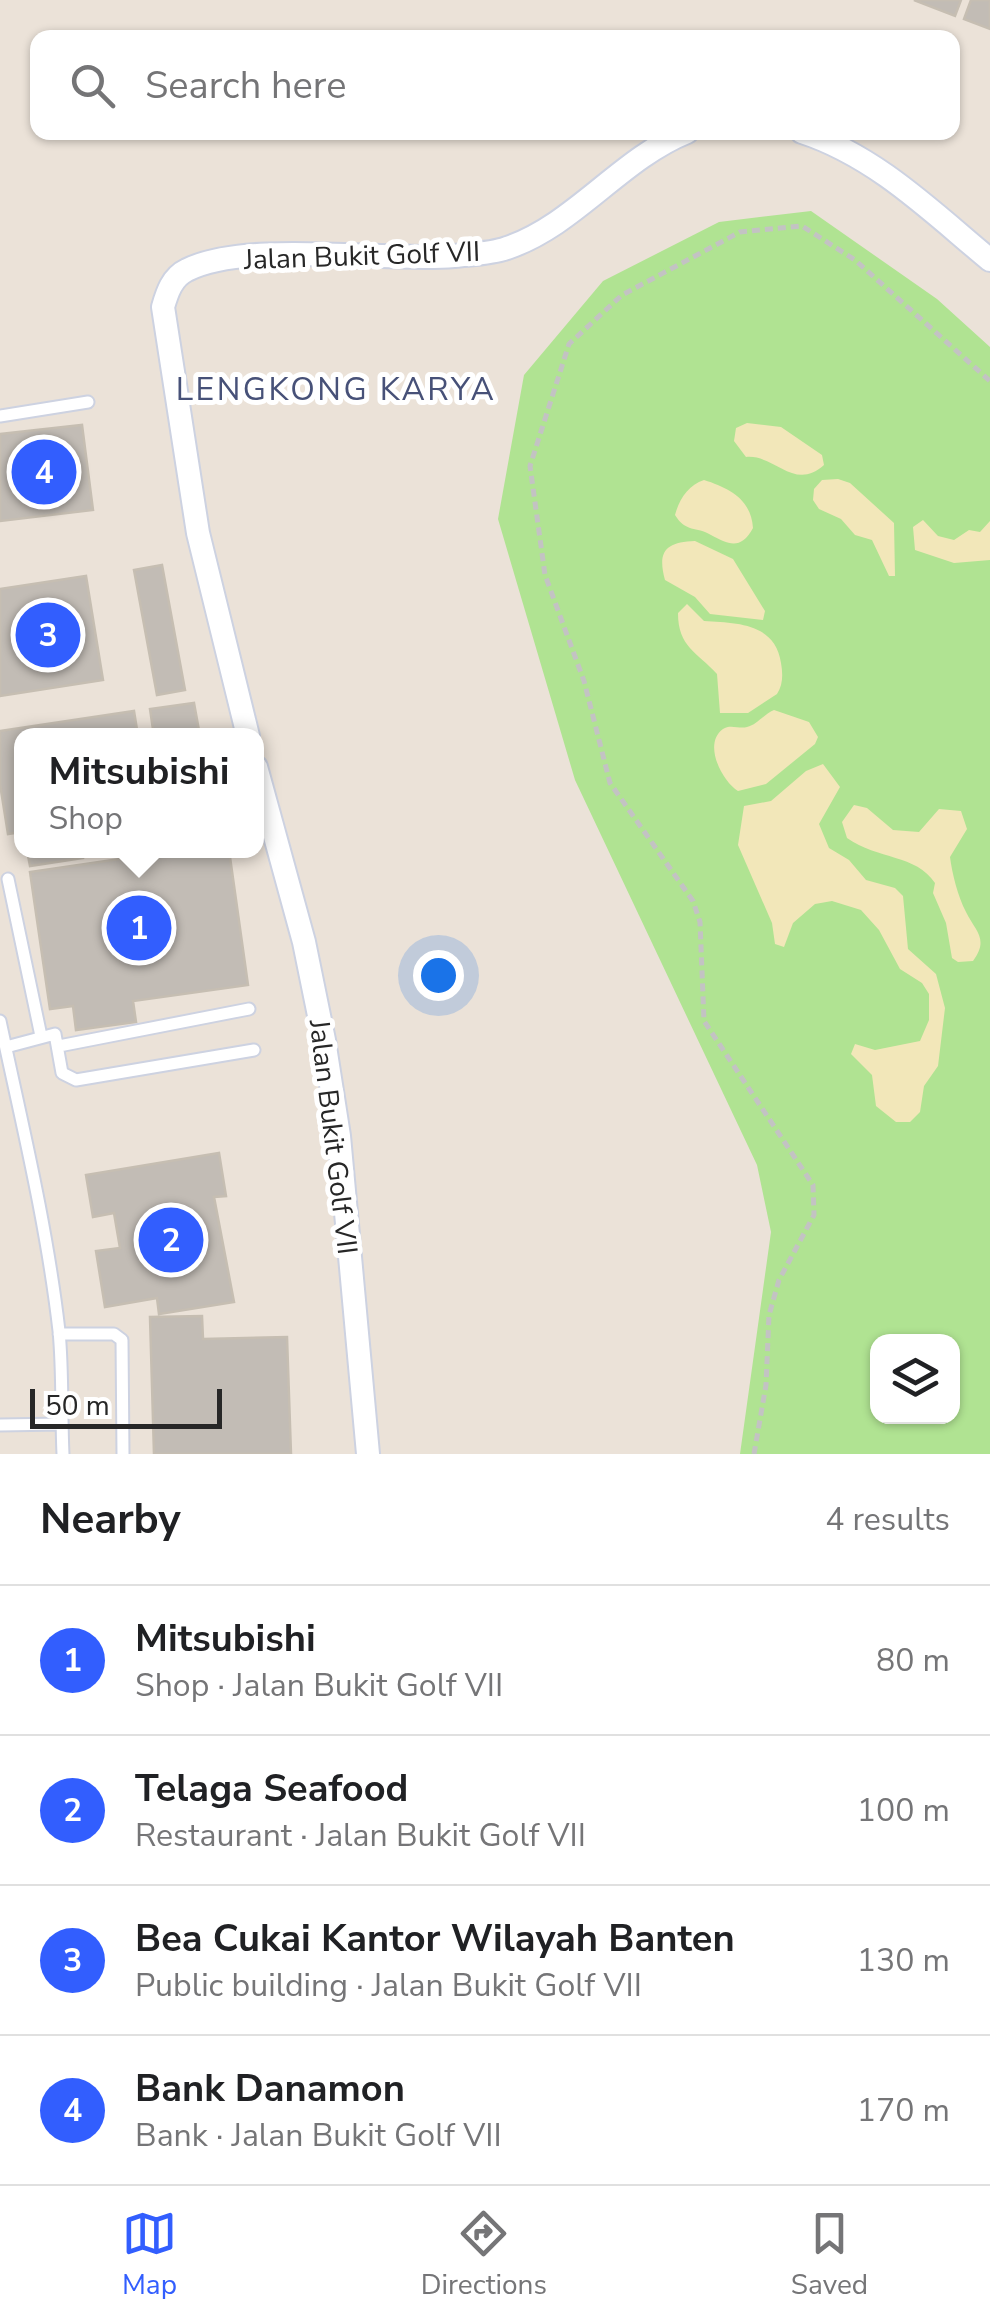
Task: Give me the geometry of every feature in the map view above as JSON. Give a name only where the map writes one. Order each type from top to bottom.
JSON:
[{"type":"street","name":"Jalan Bukit Golf VII","points":[[246,728],[188,477],[163,307],[169,287],[185,270],[256,256],[450,256],[504,250],[539,234],[616,174],[673,140]]},
{"type":"street","points":[[822,140],[890,176],[990,260]]},
{"type":"street","name":"Jalan Bukit Golf VII","points":[[264,796],[304,942],[324,1040],[338,1136],[368,1454]]},
{"type":"lane","points":[[0,416],[88,402]]},
{"type":"lane","points":[[8,879],[41,1036]]},
{"type":"lane","points":[[59,1046],[249,1009]]},
{"type":"lane","points":[[0,1021],[29,1144],[59,1334],[63,1454]]},
{"type":"lane","points":[[6,1047],[55,1034],[62,1073],[76,1080],[254,1050]]},
{"type":"lane","points":[[59,1334],[114,1334],[122,1340],[123,1454]]},
{"type":"lane","points":[[0,1426],[62,1424]]},
{"type":"path","points":[[754,1454],[766,1385],[769,1315],[779,1280],[814,1214],[813,1186],[704,1021],[700,922],[693,901],[610,783],[584,681],[545,575],[530,466],[568,344],[622,296],[740,232],[802,226],[869,272],[990,382]]},
{"type":"green space","points":[[811,211],[937,299],[990,347],[990,1454],[740,1454],[771,1232],[757,1165],[575,780],[498,519],[524,375],[603,281],[719,222]]},
{"type":"sand","points":[[747,423],[781,427],[822,455],[824,465],[803,475],[746,457],[734,441],[736,428]]},
{"type":"sand","points":[[704,480],[730,491],[748,509],[753,528],[744,540],[734,544],[723,541],[687,527],[675,515],[685,494]]},
{"type":"sand","points":[[822,480],[850,483],[894,523],[895,576],[889,576],[872,540],[855,535],[841,519],[819,509],[813,500],[814,489]]},
{"type":"sand","points":[[923,520],[938,536],[954,540],[969,530],[980,532],[990,521],[990,560],[954,563],[915,550],[913,527]]},
{"type":"sand","points":[[695,541],[733,559],[765,611],[763,620],[710,614],[695,597],[665,580],[662,562],[666,550],[677,543]]},
{"type":"sand","points":[[687,604],[704,621],[753,628],[771,640],[782,667],[777,694],[748,713],[720,713],[717,674],[681,634],[678,613]]},
{"type":"sand","points":[[774,710],[809,722],[818,737],[815,744],[766,784],[738,791],[726,780],[717,762],[717,736],[726,728],[751,726]]},
{"type":"sand","points":[[823,764],[840,787],[819,824],[829,848],[849,860],[866,880],[895,888],[903,896],[908,949],[936,974],[945,1008],[938,1066],[924,1086],[920,1112],[910,1122],[896,1122],[876,1106],[872,1075],[851,1054],[855,1044],[875,1050],[920,1041],[929,1020],[929,994],[922,983],[900,969],[879,930],[861,910],[832,901],[815,904],[793,923],[784,947],[775,944],[772,923],[738,845],[744,806],[771,801],[806,771]]},
{"type":"sand","points":[[854,805],[867,808],[893,830],[919,832],[939,809],[961,811],[967,829],[950,857],[960,899],[980,941],[973,961],[958,962],[952,958],[946,923],[933,893],[935,883],[927,874],[847,838],[842,822]]},
{"type":"building","points":[[914,0],[961,0],[955,16]]},
{"type":"building","points":[[971,0],[990,0],[990,29],[964,19]]},
{"type":"building","points":[[82,425],[93,510],[0,521],[0,434]]},
{"type":"building","points":[[162,565],[185,690],[157,695],[134,570]]},
{"type":"building","points":[[86,576],[103,680],[0,696],[0,589]]},
{"type":"building","points":[[194,703],[199,728],[153,728],[150,709]]},
{"type":"building","points":[[134,711],[137,728],[20,728]]},
{"type":"building","points":[[14,729],[14,833],[8,834],[0,784],[0,731]]},
{"type":"building","points":[[28,858],[83,858],[30,866]]},
{"type":"building","points":[[126,858],[230,858],[248,985],[133,1001],[136,1022],[76,1030],[73,1006],[50,1009],[30,872]]},
{"type":"building","points":[[219,1153],[226,1196],[214,1197],[234,1302],[159,1314],[157,1298],[105,1307],[96,1251],[120,1248],[114,1213],[93,1217],[86,1175]]},
{"type":"building","points":[[202,1316],[203,1339],[287,1337],[291,1454],[154,1454],[150,1317]]},
{"type":"place","name":"Bank Danamon","points":[[44,472]]},
{"type":"place","name":"Bea Cukai Kantor Wilayah Banten","points":[[48,635]]},
{"type":"place","name":"Mitsubishi","points":[[139,928]]},
{"type":"place","name":"Telaga Seafood","points":[[171,1240]]},
{"type":"district","name":"LENGKONG KARYA","points":[[336,389]]}]
